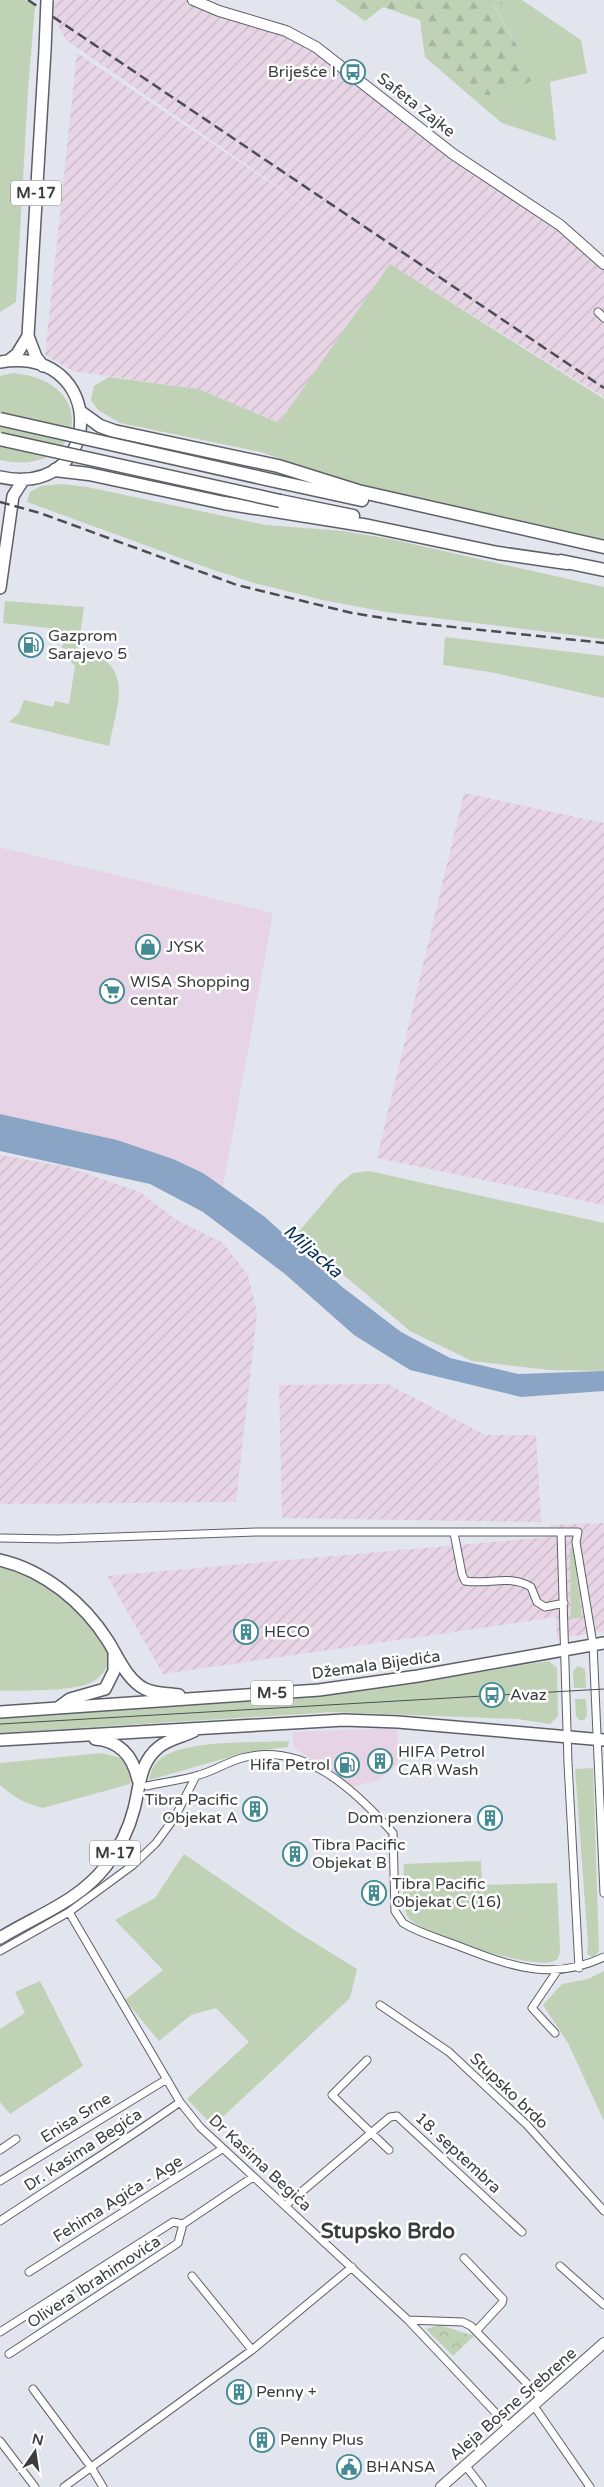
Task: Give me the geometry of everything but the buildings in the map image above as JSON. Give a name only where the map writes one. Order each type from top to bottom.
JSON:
[{"type":"highway","points":[[82,413],[100,426],[114,431],[278,466],[358,491],[604,548]]},
{"type":"highway","points":[[0,419],[604,553]]},
{"type":"highway","points":[[0,438],[604,570]]},
{"type":"highway","points":[[56,470],[82,473],[294,516],[369,526],[498,553],[567,563]]},
{"type":"main road","name":"M-17","points":[[43,366],[34,352],[28,336],[47,0]]},
{"type":"main road","name":"Safeta Zajke","points":[[193,0],[209,3],[286,31],[316,47],[453,154],[560,225],[604,264]]},
{"type":"main road","name":"M-17","points":[[4,361],[23,345],[28,336]]},
{"type":"main road","name":"M-17","points":[[4,361],[43,366],[60,375],[67,382],[78,400],[82,413]]},
{"type":"main road","points":[[0,477],[24,480],[56,470],[74,450],[81,426],[82,413]]},
{"type":"main road","points":[[0,588],[13,496],[24,480]]},
{"type":"main road","points":[[0,1560],[33,1572],[65,1593],[98,1627],[129,1675],[144,1688],[192,1700]]},
{"type":"main road","name":"Džemala Bijedića","points":[[0,1712],[318,1690],[386,1682],[598,1643]]},
{"type":"main road","points":[[58,1708],[70,1699],[105,1689],[114,1671],[114,1654]]},
{"type":"main road","name":"M-5","points":[[48,1737],[364,1720],[601,1740]]},
{"type":"main road","points":[[143,1784],[148,1758],[160,1746],[202,1728]]},
{"type":"main road","name":"M-17","points":[[0,1740],[48,1737],[106,1740],[118,1745],[132,1759],[143,1784],[117,1851],[95,1879],[65,1909],[15,1928],[0,1929]]},
{"type":"main road","points":[[0,1938],[15,1928]]},
{"type":"main road","name":"Aleja Bosne Srebrene","points":[[441,2487],[604,2343]]},
{"type":"street","points":[[598,312],[604,318]]},
{"type":"street","points":[[0,1538],[58,1539],[257,1532],[578,1532],[576,1542],[598,1643],[604,1893]]},
{"type":"street","points":[[454,1533],[465,1581],[520,1581],[531,1587],[536,1602],[544,1608],[564,1603]]},
{"type":"street","points":[[561,1533],[579,1968]]},
{"type":"street","points":[[143,1784],[196,1776],[243,1758],[282,1754],[308,1763],[360,1797],[393,1833],[395,1911],[403,1923],[503,1963],[557,1971],[579,1968],[604,1957]]},
{"type":"street","points":[[0,1951],[133,1865],[156,1843],[186,1799],[196,1776]]},
{"type":"street","name":"Dr Kasima Begića","points":[[65,1909],[180,2102],[222,2150],[286,2205],[408,2320],[509,2427]]},
{"type":"street","points":[[555,2033],[532,2008],[557,1971]]},
{"type":"street","name":"Stupsko brdo","points":[[380,2005],[449,2052],[527,2126],[604,2211]]},
{"type":"street","points":[[367,2060],[332,2096],[389,2150]]},
{"type":"street","name":"Enisa Srne","points":[[0,2182],[167,2078]]},
{"type":"street","name":"Dr. Kasima Begića","points":[[0,2221],[60,2180],[128,2139],[180,2102]]},
{"type":"street","name":"18. septembra","points":[[286,2205],[390,2117],[397,2116],[522,2232]]},
{"type":"street","name":"Enisa Srne","points":[[0,2150],[16,2139]]},
{"type":"street","name":"Fehima Agića - Age","points":[[29,2272],[222,2150]]},
{"type":"street","name":"Olivera Ibrahimovića","points":[[9,2354],[178,2243],[183,2224],[253,2177]]},
{"type":"street","name":"Olivera Ibrahimovića","points":[[0,2332],[174,2222],[183,2224]]},
{"type":"street","points":[[464,2258],[502,2299],[502,2303],[477,2330]]},
{"type":"street","points":[[560,2266],[604,2305]]},
{"type":"street","points":[[64,2487],[252,2350],[352,2267]]},
{"type":"street","points":[[192,2276],[252,2350]]},
{"type":"street","points":[[408,2320],[464,2322],[477,2330],[538,2402],[590,2487]]},
{"type":"street","points":[[33,2389],[91,2467],[103,2487]]},
{"type":"street","points":[[0,2441],[35,2487]]},
{"type":"street","points":[[465,2465],[482,2487]]},
{"type":"shaded area","points":[[55,0],[193,0],[286,31],[501,186],[604,265],[604,397],[390,264],[279,423],[198,389],[73,371],[45,355],[77,53],[341,230],[66,40],[54,18]]},
{"type":"shaded area","points":[[464,793],[604,823],[604,1205],[377,1158]]},
{"type":"shaded area","points":[[0,847],[273,913],[223,1187],[203,1173],[173,1159],[117,1140],[0,1114]]},
{"type":"shaded area","points":[[0,1155],[67,1167],[140,1192],[175,1219],[223,1243],[248,1275],[257,1313],[236,1502],[0,1504]]},
{"type":"shaded area","points":[[388,1384],[485,1435],[536,1435],[541,1522],[282,1518],[279,1385]]},
{"type":"shaded area","points":[[604,1523],[604,1631],[557,1639],[556,1617],[163,1674],[107,1576],[551,1537],[550,1525]]},
{"type":"shaded area","points":[[398,1728],[397,1765],[376,1781],[353,1787],[293,1747],[293,1732]]},
{"type":"green space","points":[[0,0],[25,0],[35,6],[28,90],[16,302],[0,312]]},
{"type":"green space","points":[[335,0],[521,0],[493,5],[521,52],[531,81],[503,95],[469,95],[425,57],[420,20],[383,7],[365,21]]},
{"type":"green space","points":[[522,0],[581,40],[587,73],[550,82],[556,141],[502,123],[469,95],[503,95],[521,52],[493,4]]},
{"type":"green space","points":[[390,264],[604,399],[604,546],[363,489],[261,452],[120,423],[98,410],[91,400],[94,386],[109,377],[198,389],[279,423]]},
{"type":"green space","points":[[13,373],[42,380],[61,393],[70,409],[71,427],[64,443],[50,456],[28,462],[0,460],[0,376]]},
{"type":"green space","points":[[62,484],[87,487],[266,525],[343,531],[390,539],[604,587],[604,639],[386,612],[323,600],[254,583],[27,502],[30,492],[41,486]]},
{"type":"green space","points":[[5,601],[84,607],[78,650],[97,656],[109,664],[116,674],[119,686],[116,715],[109,746],[9,722],[19,713],[24,700],[53,707],[55,701],[69,704],[75,666],[61,652],[64,638],[48,634],[49,628],[3,623]]},
{"type":"green space","points":[[445,637],[604,656],[604,698],[490,672],[443,665]]},
{"type":"green space","points":[[369,1171],[604,1223],[604,1371],[550,1370],[472,1361],[410,1331],[296,1235],[339,1184],[353,1173]]},
{"type":"green space","points":[[570,1548],[573,1548],[582,1617],[571,1619]]},
{"type":"green space","points":[[0,1564],[29,1575],[49,1586],[62,1595],[88,1621],[103,1641],[109,1659],[106,1669],[98,1678],[84,1685],[73,1687],[48,1690],[0,1691]]},
{"type":"green space","points":[[549,1661],[557,1668],[558,1716],[550,1724],[518,1719],[332,1712],[0,1733],[0,1717],[323,1696]]},
{"type":"green space","points":[[578,1666],[585,1669],[586,1688],[574,1688],[573,1671]]},
{"type":"green space","points":[[575,1699],[586,1699],[587,1716],[584,1720],[579,1720],[576,1716]]},
{"type":"green space","points":[[289,1741],[288,1747],[247,1752],[149,1780],[154,1766],[160,1759],[186,1748],[221,1743]]},
{"type":"green space","points":[[102,1753],[125,1759],[131,1774],[130,1784],[43,1808],[20,1800],[0,1785],[0,1763]]},
{"type":"green space","points":[[593,1768],[599,1950],[592,1957],[587,1954],[588,1944],[575,1769]]},
{"type":"green space","points":[[184,1854],[294,1930],[357,1969],[350,1998],[213,2126],[187,2099],[249,2042],[216,2008],[191,2015],[159,2041],[125,2000],[163,1970],[115,1920],[155,1898]]},
{"type":"green space","points":[[481,1861],[482,1885],[557,1883],[560,1948],[556,1960],[539,1963],[476,1949],[432,1932],[408,1917],[403,1898],[404,1864]]},
{"type":"green space","points":[[604,1971],[604,2121],[568,2043],[543,2005],[562,1984],[588,1979]]},
{"type":"green space","points":[[40,1981],[83,2066],[10,2114],[0,2102],[0,2029],[25,2013],[15,1992]]},
{"type":"green space","points":[[440,2325],[474,2336],[453,2356],[426,2329]]},
{"type":"water","points":[[0,1114],[117,1140],[173,1159],[203,1173],[265,1217],[341,1286],[401,1332],[450,1358],[518,1374],[604,1371],[604,1391],[521,1397],[410,1370],[354,1335],[285,1274],[203,1212],[150,1184],[0,1151]]},
{"type":"tram line","points":[[0,1724],[604,1689]]},
{"type":"railway","points":[[28,0],[604,388]]},
{"type":"railway","points":[[0,502],[40,513],[237,585],[352,613],[415,623],[604,643]]},
{"type":"place","name":"Briješće I","points":[[353,72]]},
{"type":"place","name":"Gazprom Sarajevo 5","points":[[31,645]]},
{"type":"place","name":"JYSK","points":[[148,947]]},
{"type":"place","name":"WISA Shopping centar","points":[[112,991]]},
{"type":"place","name":"HECO","points":[[246,1632]]},
{"type":"place","name":"Avaz","points":[[492,1695]]},
{"type":"place","name":"HIFA Petrol CAR Wash","points":[[380,1761]]},
{"type":"place","name":"Hifa Petrol","points":[[347,1765]]},
{"type":"place","name":"Tibra Pacific Objekat A","points":[[255,1809]]},
{"type":"place","name":"Dom penzionera","points":[[490,1818]]},
{"type":"place","name":"Tibra Pacific Objekat B","points":[[295,1854]]},
{"type":"place","name":"Tibra Pacific Objekat C (16)","points":[[374,1893]]},
{"type":"place","name":"Penny +","points":[[239,2392]]},
{"type":"place","name":"Penny Plus","points":[[262,2440]]},
{"type":"place","name":"BHANSA","points":[[349,2467]]},
{"type":"district","name":"Stupsko Brdo","points":[[388,2231]]},
{"type":"water label","name":"Miljacka","points":[[313,1251]]}]
